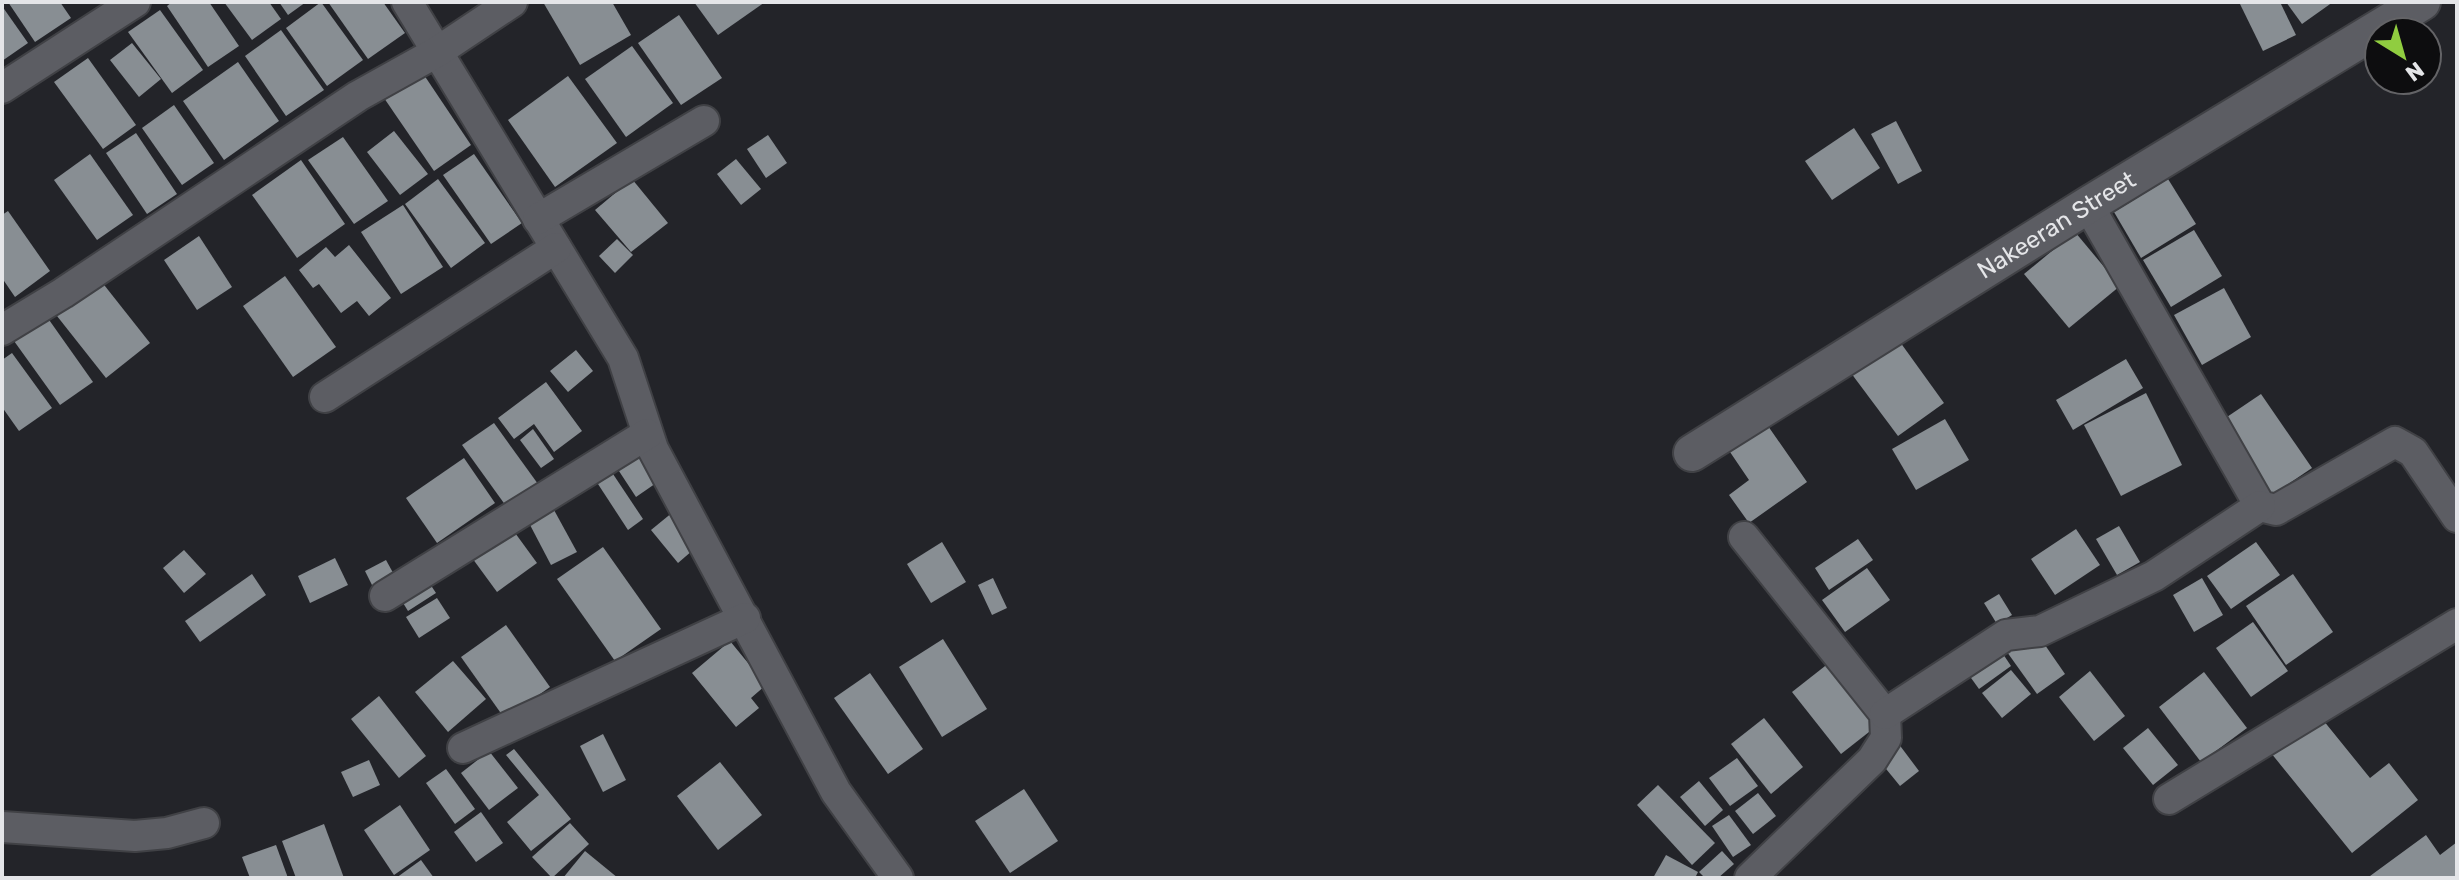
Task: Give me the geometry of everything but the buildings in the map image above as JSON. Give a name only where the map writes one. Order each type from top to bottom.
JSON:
[{"type":"street","points":[[2,88],[135,2]]},
{"type":"street","points":[[407,2],[623,358],[653,449],[836,792],[898,878]]},
{"type":"street","points":[[2,330],[101,268],[358,96],[437,52],[512,2]]},
{"type":"street","name":"Nakeeran Street","points":[[1692,453],[2088,205],[2422,2]]},
{"type":"street","points":[[538,219],[704,121]]},
{"type":"street","points":[[2088,205],[2260,506],[2276,510],[2395,442],[2413,452],[2457,517]]},
{"type":"street","points":[[325,397],[556,248]]},
{"type":"street","points":[[385,596],[647,434]]},
{"type":"street","points":[[1885,714],[2006,635],[2040,631],[2154,576],[2260,506]]},
{"type":"street","points":[[1744,537],[1885,714],[1886,738],[1872,760],[1750,878]]},
{"type":"street","points":[[463,748],[745,618]]},
{"type":"street","points":[[2169,799],[2457,624]]},
{"type":"street","points":[[2,827],[135,836],[167,833],[204,823]]}]
